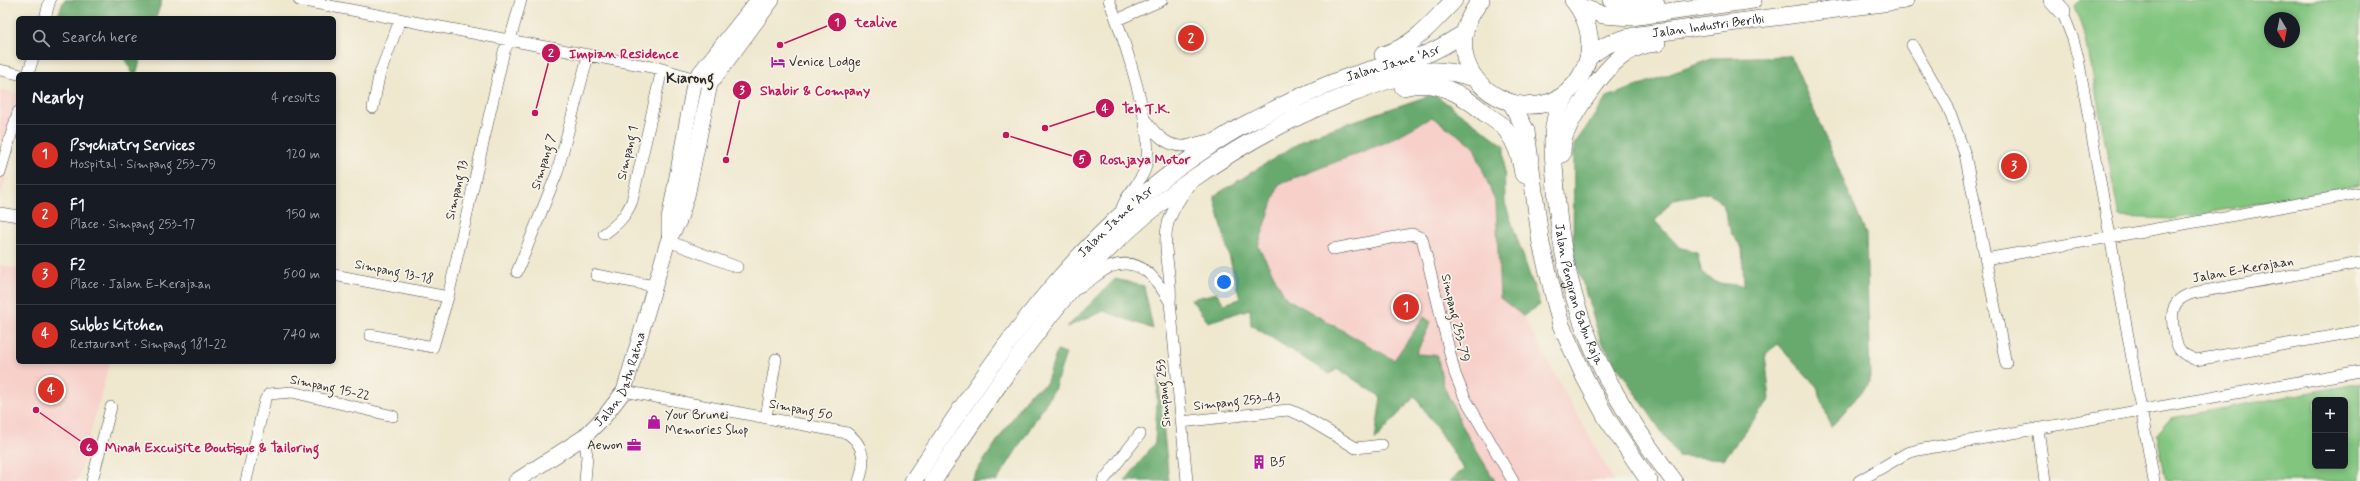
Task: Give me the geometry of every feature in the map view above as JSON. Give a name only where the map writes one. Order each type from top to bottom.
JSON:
[{"type":"main road","name":"Jalan Datu Ratna","points":[[516,481],[584,437],[604,417],[624,391],[668,239],[669,219],[696,79],[758,0]]},
{"type":"main road","name":"Jalan Datu Ratna","points":[[668,239],[679,221],[687,196],[710,84],[772,0]]},
{"type":"main road","points":[[1348,77],[1352,70],[1360,63],[1391,53],[1409,44],[1454,0]]},
{"type":"main road","points":[[1482,0],[1474,10],[1465,33],[1465,56],[1475,78],[1491,95],[1512,104],[1537,105],[1549,102],[1570,89]]},
{"type":"main road","points":[[1611,0],[1638,5],[1693,0]]},
{"type":"main road","points":[[1713,0],[1733,3]]},
{"type":"main road","name":"Jalan Industri Beribi","points":[[1575,3],[1602,15],[1631,17],[1753,0]]},
{"type":"main road","name":"Jalan Industri Beribi","points":[[1588,57],[1603,46],[1616,40],[1905,0]]},
{"type":"main road","points":[[1575,3],[1589,31],[1588,57]]},
{"type":"main road","points":[[1559,233],[1564,220],[1564,140],[1571,120],[1603,76],[1624,54],[1636,48],[1707,35],[1722,31],[1738,22]]},
{"type":"main road","name":"Jalan Jame 'Asr","points":[[913,481],[998,356],[1049,288],[1084,250],[1121,214],[1167,176],[1218,140],[1246,124],[1348,77],[1426,54],[1465,33]]},
{"type":"main road","name":"Jalan Pengiran Babu Raja","points":[[1588,57],[1578,80],[1570,89],[1558,113],[1554,131],[1559,233],[1571,290],[1588,340],[1624,409],[1674,481]]},
{"type":"main road","name":"Jalan Jame 'Asr","points":[[933,481],[1012,367],[1068,292],[1125,235],[1192,180],[1254,139],[1338,99],[1389,81],[1428,70],[1455,73],[1475,78]]},
{"type":"main road","points":[[1338,99],[1356,101],[1414,84],[1428,84],[1442,86],[1456,92],[1474,104],[1507,130],[1515,143],[1523,167],[1531,229],[1541,244]]},
{"type":"main road","name":"Jalan Pengiran Babu Raja","points":[[1512,104],[1526,131],[1541,244],[1561,325],[1584,378],[1606,416],[1648,481]]},
{"type":"street","points":[[46,16],[50,0]]},
{"type":"street","points":[[299,0],[662,69],[710,84]]},
{"type":"street","name":"Simpang 13","points":[[370,335],[433,347],[448,297],[504,51],[510,40],[520,0]]},
{"type":"street","points":[[1109,0],[1117,20],[1146,121],[1147,165],[1139,183],[1122,207],[1121,214]]},
{"type":"street","points":[[1117,20],[1162,0]]},
{"type":"street","points":[[2058,3],[2078,58],[2154,481]]},
{"type":"street","points":[[373,108],[379,76],[400,20]]},
{"type":"street","points":[[1912,45],[1948,107],[1963,146],[2006,364]]},
{"type":"street","name":"Simpang 7","points":[[517,272],[557,173],[588,56]]},
{"type":"street","points":[[29,72],[32,60]]},
{"type":"street","name":"Simpang 1","points":[[604,234],[620,222],[627,212],[632,200],[662,69]]},
{"type":"street","points":[[0,70],[16,74]]},
{"type":"street","points":[[0,172],[16,120]]},
{"type":"street","points":[[1146,121],[1164,141],[1179,146],[1189,145],[1204,140],[1218,140]]},
{"type":"street","name":"Simpang 253","points":[[1187,481],[1170,302],[1172,287],[1167,256],[1168,224],[1173,209],[1192,180]]},
{"type":"street","points":[[1985,259],[2360,193]]},
{"type":"street","points":[[0,213],[16,216]]},
{"type":"street","name":"Simpang 253-79","points":[[1334,249],[1412,234],[1422,238],[1454,374],[1465,398],[1513,481]]},
{"type":"street","points":[[668,239],[737,267]]},
{"type":"street","name":"Jalan E-Kerajaan","points":[[2360,263],[2193,292],[2183,295],[2177,301],[2172,313],[2176,343],[2180,350],[2196,360],[2360,331]]},
{"type":"street","name":"Simpang 253","points":[[1068,292],[1085,285],[1110,267],[1132,265],[1145,269],[1154,277],[1170,302]]},
{"type":"street","name":"Simpang 13-18","points":[[336,275],[448,297]]},
{"type":"street","points":[[596,275],[654,286]]},
{"type":"street","points":[[766,417],[776,359]]},
{"type":"street","points":[[1859,481],[1907,453],[2038,428],[2360,371]]},
{"type":"street","name":"Simpang 50","points":[[624,391],[847,433],[856,439],[861,448],[863,462],[859,481]]},
{"type":"street","name":"Simpang 15-22","points":[[246,481],[265,400],[269,394],[276,392],[292,392],[394,416]]},
{"type":"street","points":[[92,481],[111,408]]},
{"type":"street","name":"Simpang 253-43","points":[[1181,422],[1288,410],[1299,414],[1356,448],[1382,445]]},
{"type":"street","points":[[800,423],[802,411]]},
{"type":"street","points":[[2038,428],[2045,481]]},
{"type":"street","points":[[1103,481],[1140,434]]},
{"type":"street","points":[[584,437],[587,456],[585,481]]},
{"type":"shaded area","points":[[0,89],[16,93],[16,133],[0,201]]},
{"type":"shaded area","points":[[1432,117],[1473,145],[1496,204],[1500,298],[1523,316],[1614,481],[1495,481],[1466,433],[1444,387],[1437,355],[1416,354],[1431,322],[1424,318],[1395,360],[1286,298],[1258,246],[1279,184],[1387,142]]},
{"type":"shaded area","points":[[0,265],[16,269],[16,364],[109,364],[77,481],[0,481]]},
{"type":"green space","points":[[64,0],[162,0],[157,16],[58,16]]},
{"type":"green space","points":[[2079,0],[2360,0],[2360,185],[2174,219],[2119,217],[2086,39],[2074,6]]},
{"type":"green space","points":[[1791,56],[1866,234],[1870,382],[1831,427],[1817,387],[1778,344],[1765,354],[1770,399],[1724,459],[1678,456],[1601,342],[1573,252],[1574,145],[1607,97],[1714,58]],"holes":[[[1709,193],[1723,204],[1731,233],[1742,248],[1744,286],[1718,283],[1702,274],[1697,252],[1679,247],[1655,221],[1673,199]]]},
{"type":"green space","points":[[125,60],[140,60],[137,72],[132,72]]},
{"type":"green space","points":[[1434,94],[1504,145],[1505,203],[1540,305],[1523,316],[1500,298],[1496,204],[1473,145],[1432,117],[1387,142],[1279,184],[1258,246],[1286,298],[1394,360],[1424,317],[1431,322],[1416,354],[1437,355],[1444,387],[1466,433],[1495,481],[1450,481],[1464,469],[1415,396],[1375,440],[1381,397],[1338,369],[1329,374],[1251,325],[1250,309],[1208,322],[1191,299],[1217,293],[1224,304],[1240,299],[1214,196],[1310,136]]},
{"type":"green space","points":[[1115,279],[1144,286],[1153,329],[1104,311],[1067,327]]},
{"type":"green space","points":[[1057,351],[1066,353],[1054,390],[997,481],[970,481],[1029,394],[1046,384]]},
{"type":"green space","points":[[1158,376],[1169,481],[1125,481],[1155,443]]},
{"type":"green space","points":[[2360,383],[2360,481],[2166,481],[2157,434],[2171,418]]},
{"type":"place","name":"F1","points":[[1191,38]]},
{"type":"place","name":"tealive","points":[[780,45]]},
{"type":"place","name":"Venice Lodge","points":[[778,62]]},
{"type":"place","name":"Impian Residence","points":[[535,113]]},
{"type":"place","name":"Teh T.K.","points":[[1045,128]]},
{"type":"place","name":"Roshjaya Motor","points":[[1006,135]]},
{"type":"place","name":"Shabir & Company","points":[[726,160]]},
{"type":"place","name":"F2","points":[[2014,166]]},
{"type":"place","name":"Psychiatry Services","points":[[1406,307]]},
{"type":"place","name":"Subbs Kitchen","points":[[51,390]]},
{"type":"place","name":"Minah Excuisite Boutique & Tailoring","points":[[36,410]]},
{"type":"place","name":"Your Brunei Memories Shop","points":[[654,422]]},
{"type":"place","name":"Aewon","points":[[634,445]]},
{"type":"place","name":"B5","points":[[1259,462]]},
{"type":"district","name":"Kiarong","points":[[690,79]]}]
